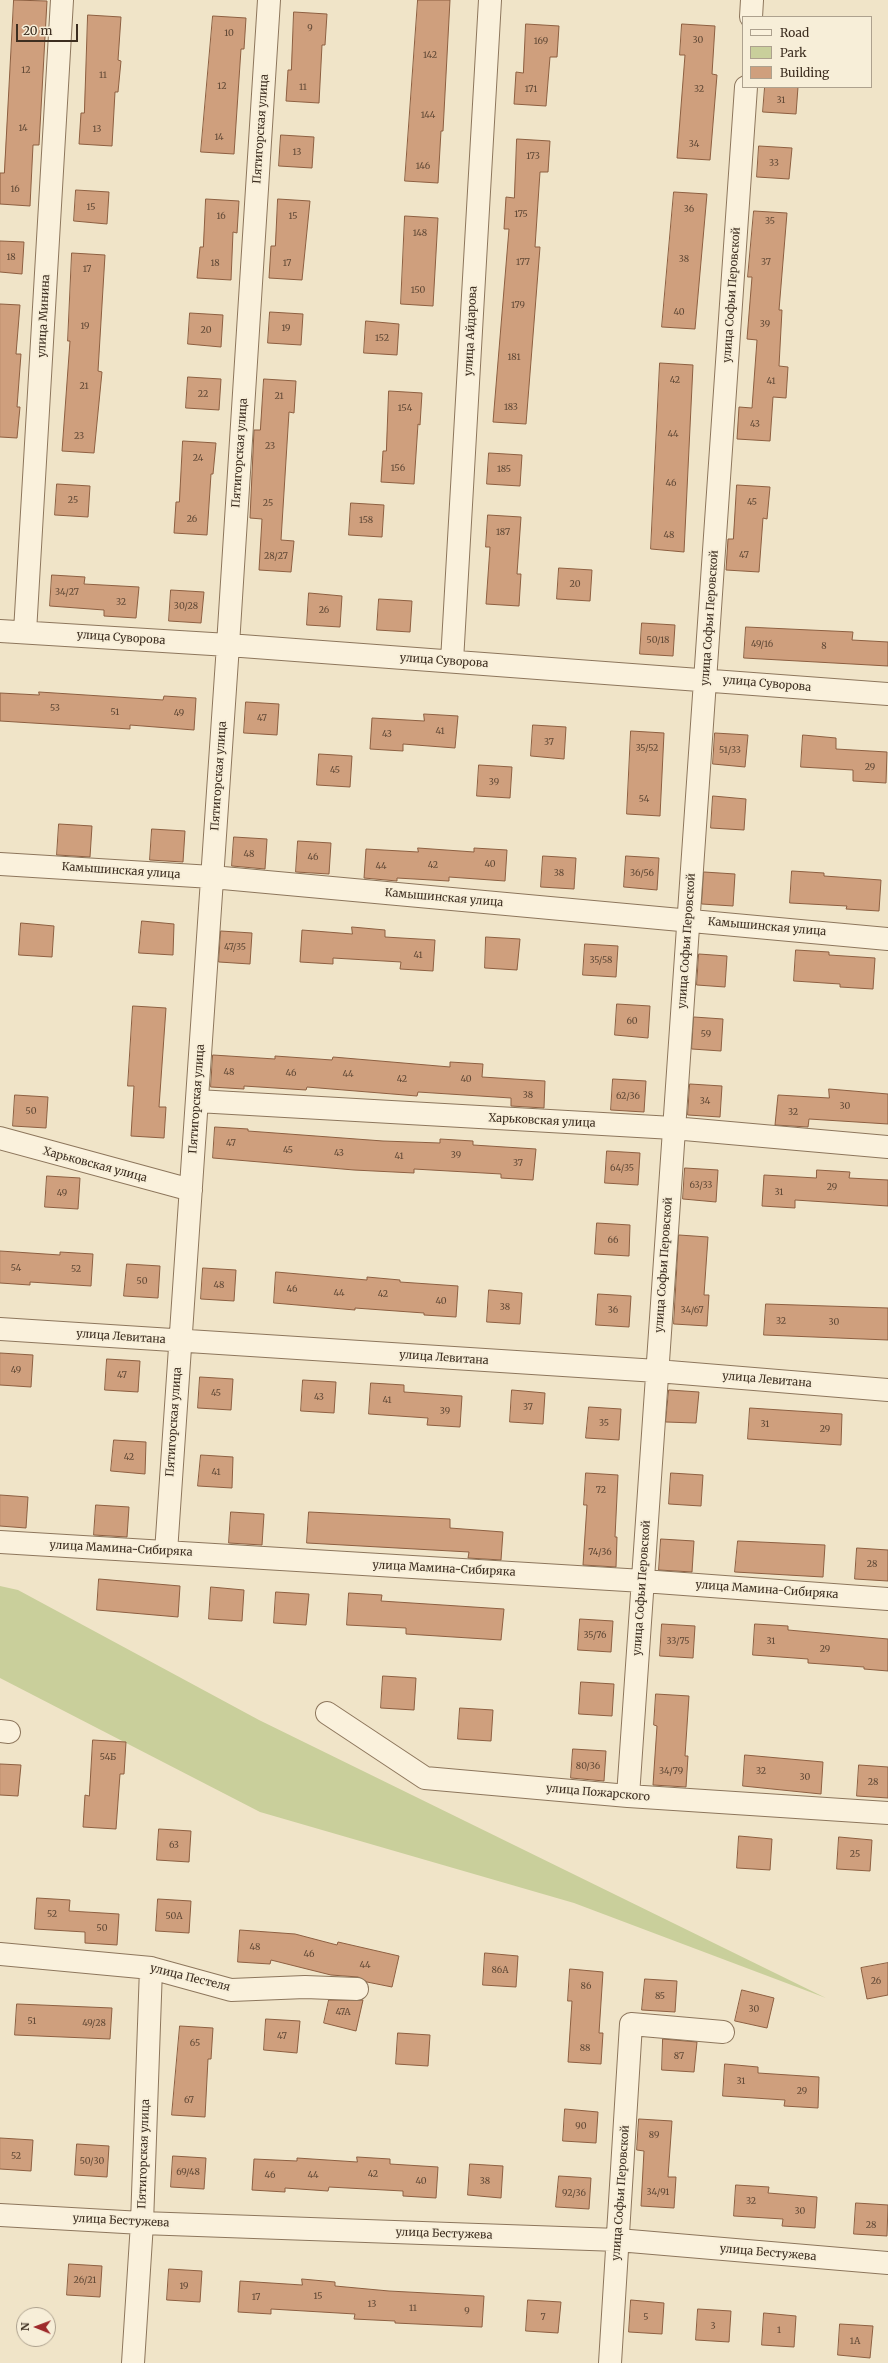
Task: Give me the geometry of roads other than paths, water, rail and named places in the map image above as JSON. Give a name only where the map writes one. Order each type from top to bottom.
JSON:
[{"type":"street","name":"улица Минина","points":[[25,632],[62,0]]},
{"type":"street","name":"Пятигорская улица","points":[[166,1552],[228,645],[269,0]]},
{"type":"street","name":"улица Айдарова","points":[[452,661],[490,0]]},
{"type":"street","points":[[751,16],[752,0]]},
{"type":"street","name":"улица Софьи Перовской","points":[[628,1796],[746,88]]},
{"type":"street","name":"улица Суворова","points":[[0,631],[228,645],[888,694]]},
{"type":"street","name":"Камышинская улица","points":[[0,864],[212,877],[888,938]]},
{"type":"street","name":"Харьковская улица","points":[[197,1101],[673,1128],[888,1147]]},
{"type":"street","name":"Харьковская улица","points":[[0,1138],[12,1144],[190,1190]]},
{"type":"street","name":"улица Левитана","points":[[0,1329],[657,1371],[888,1390]]},
{"type":"street","name":"улица Мамина-Сибиряка","points":[[0,1542],[643,1581],[888,1599]]},
{"type":"street","name":"улица Пожарского","points":[[327,1713],[425,1778],[628,1796],[888,1813]]},
{"type":"street","name":"улица Пестеля","points":[[0,1954],[151,1968],[231,1990],[305,1986],[357,1989]]},
{"type":"street","name":"Пятигорская улица","points":[[133,2363],[142,2223],[151,1968]]},
{"type":"street","name":"улица Софьи Перовской","points":[[610,2363],[631,2024],[723,2032]]},
{"type":"street","name":"улица Бестужева","points":[[0,2215],[142,2223],[618,2240],[888,2263]]}]
